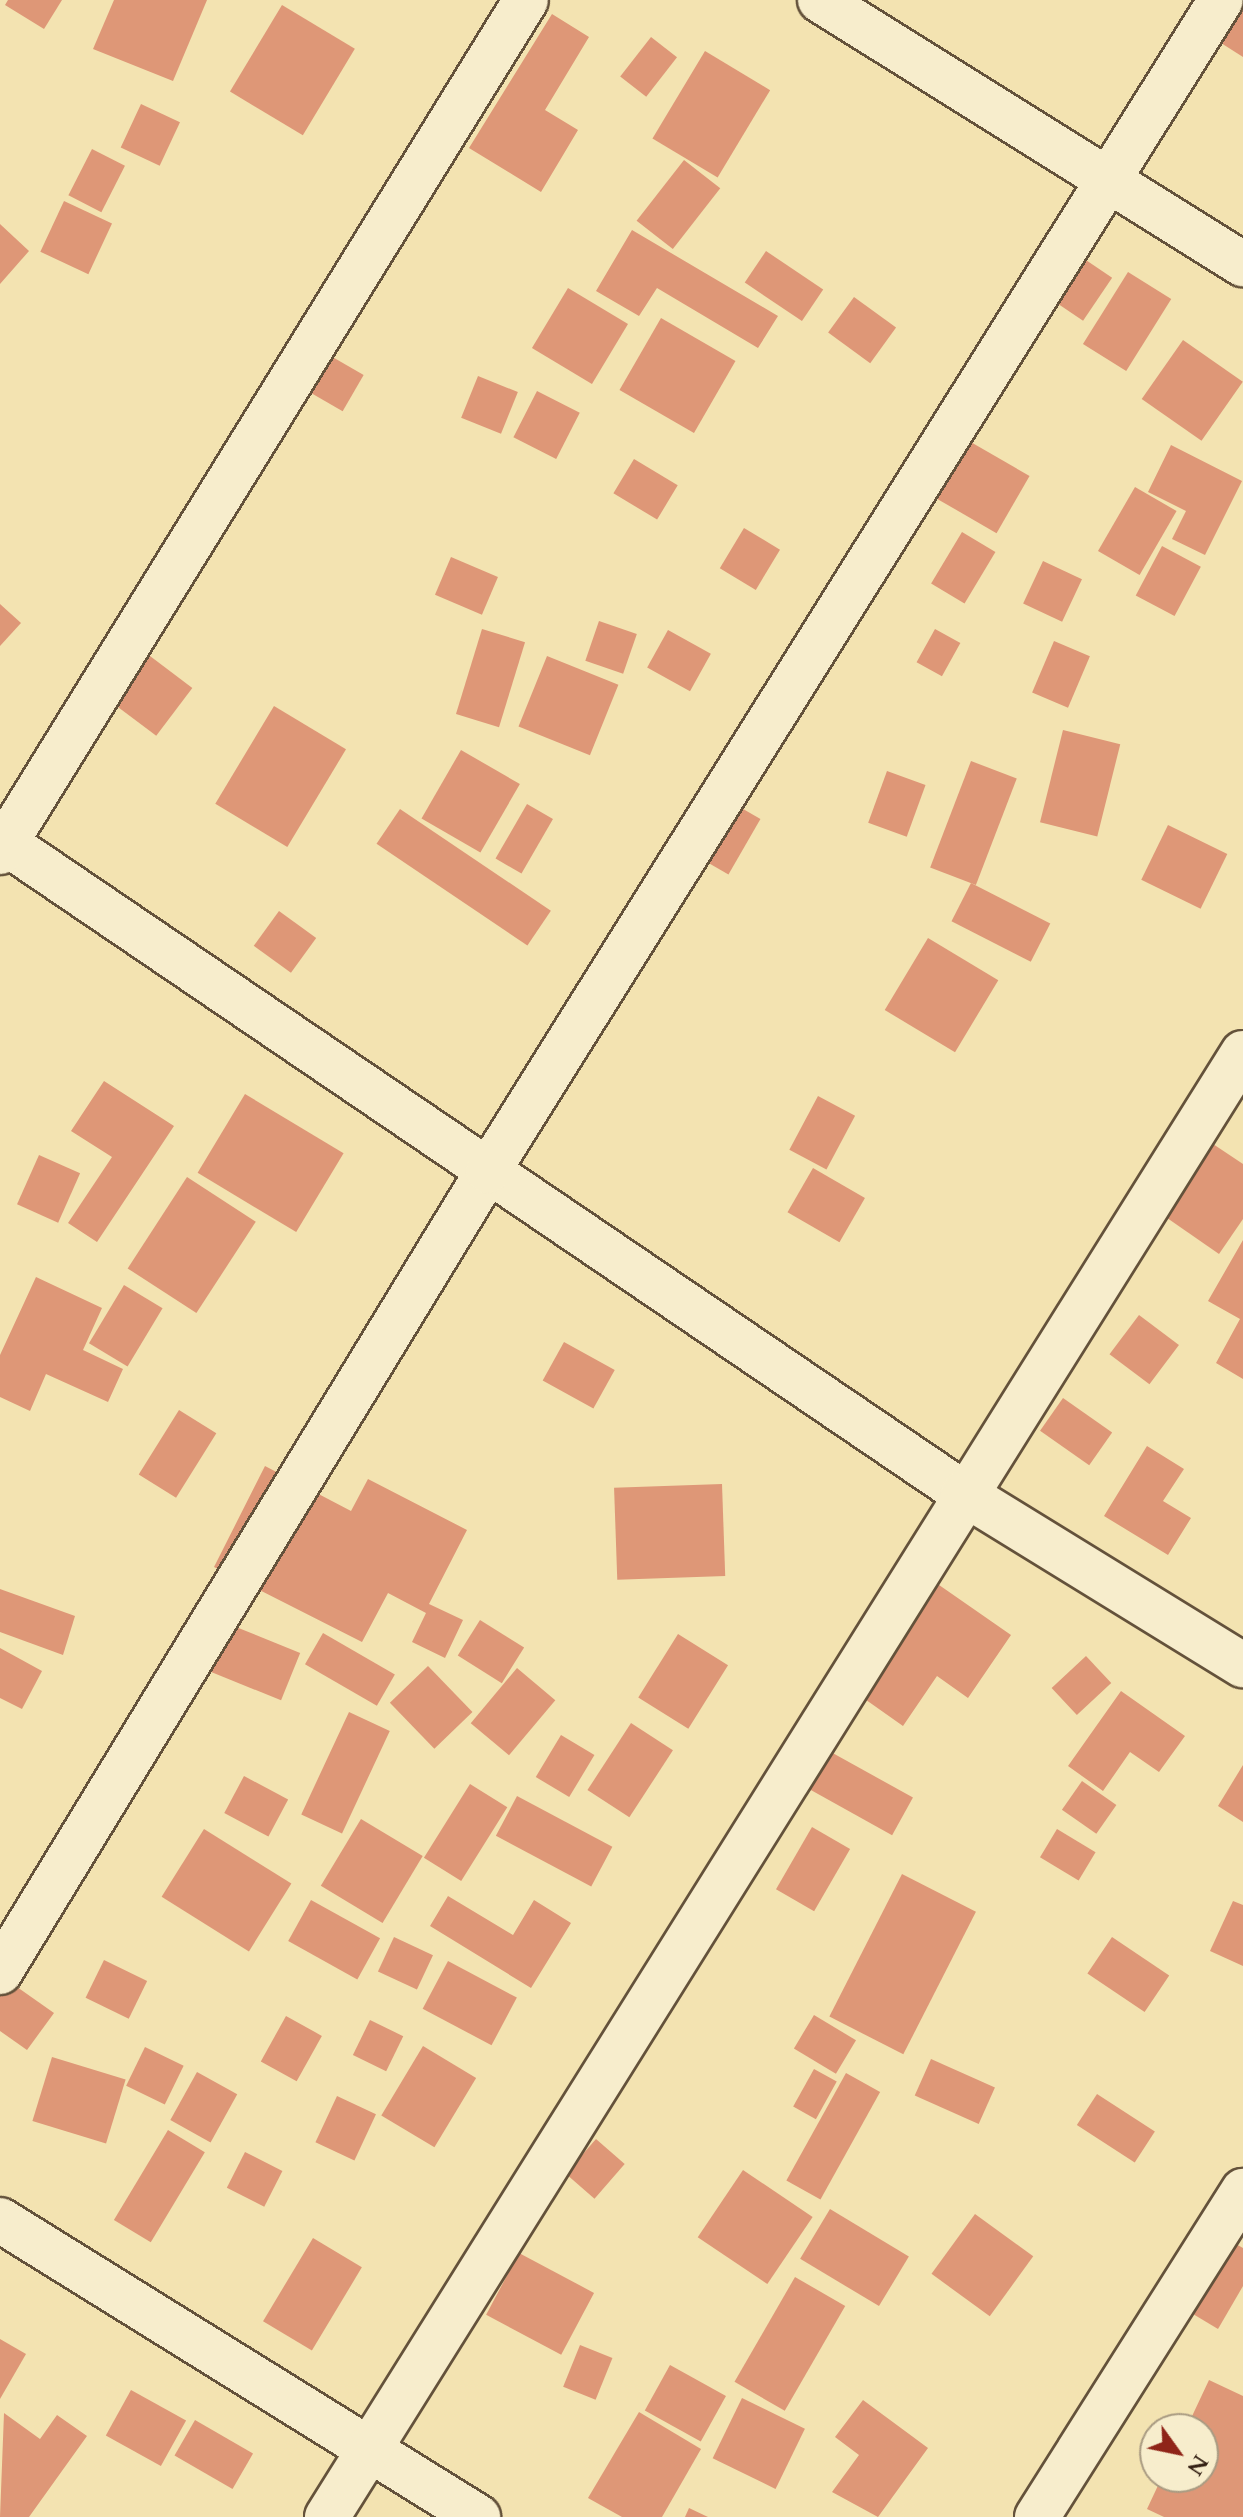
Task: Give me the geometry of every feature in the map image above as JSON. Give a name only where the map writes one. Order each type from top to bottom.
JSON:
[{"type":"street","points":[[526,0],[2,845],[963,1493],[1243,1665]]},
{"type":"street","points":[[820,0],[1243,264]]},
{"type":"street","points":[[0,1972],[488,1171],[1112,182],[1221,0]]},
{"type":"street","points":[[327,2517],[963,1493],[1243,1053]]},
{"type":"street","points":[[1037,2517],[1243,2191]]},
{"type":"street","points":[[0,2220],[371,2447],[478,2517]]},
{"type":"building","points":[[8,0],[62,0],[44,29],[5,5]]},
{"type":"building","points":[[114,0],[207,0],[173,81],[93,49]]},
{"type":"building","points":[[1232,0],[1243,0],[1243,57],[1210,36]]},
{"type":"building","points":[[282,5],[355,49],[303,135],[230,92]]},
{"type":"building","points":[[552,14],[589,37],[545,110],[578,130],[541,192],[469,148]]},
{"type":"building","points":[[651,37],[677,57],[646,97],[620,76]]},
{"type":"building","points":[[705,51],[770,90],[718,178],[652,138]]},
{"type":"building","points":[[141,104],[180,122],[160,166],[121,148]]},
{"type":"building","points":[[92,149],[125,166],[101,212],[68,195]]},
{"type":"building","points":[[684,160],[720,188],[673,249],[637,221]]},
{"type":"building","points":[[64,201],[112,223],[88,274],[40,252]]},
{"type":"building","points":[[0,224],[29,251],[0,284]]},
{"type":"building","points":[[632,230],[778,316],[758,348],[657,288],[639,316],[596,291]]},
{"type":"building","points":[[766,251],[823,290],[802,321],[745,283]]},
{"type":"building","points":[[1074,252],[1112,278],[1083,321],[1045,295]]},
{"type":"building","points":[[1128,272],[1171,299],[1126,371],[1083,344]]},
{"type":"building","points":[[568,288],[628,324],[592,384],[532,348]]},
{"type":"building","points":[[854,297],[896,328],[870,363],[828,333]]},
{"type":"building","points":[[661,318],[735,361],[694,433],[620,390]]},
{"type":"building","points":[[1183,340],[1243,382],[1202,441],[1142,399]]},
{"type":"building","points":[[329,355],[364,375],[343,411],[308,391]]},
{"type":"building","points":[[478,376],[518,392],[501,434],[461,418]]},
{"type":"building","points":[[537,391],[580,413],[556,459],[513,437]]},
{"type":"building","points":[[962,437],[1030,476],[997,533],[929,494]]},
{"type":"building","points":[[1171,445],[1242,481],[1205,555],[1172,539],[1186,511],[1148,492]]},
{"type":"building","points":[[634,459],[678,485],[657,520],[613,493]]},
{"type":"building","points":[[1135,487],[1177,511],[1140,575],[1098,551]]},
{"type":"building","points":[[744,528],[780,550],[756,590],[720,568]]},
{"type":"building","points":[[962,532],[995,552],[965,604],[931,583]]},
{"type":"building","points":[[1162,546],[1201,567],[1175,616],[1136,595]]},
{"type":"building","points":[[451,557],[498,577],[482,615],[435,595]]},
{"type":"building","points":[[1043,561],[1082,579],[1062,622],[1023,604]]},
{"type":"building","points":[[0,604],[21,623],[0,646]]},
{"type":"building","points":[[599,621],[637,634],[623,674],[585,661]]},
{"type":"building","points":[[482,629],[525,642],[499,727],[456,714]]},
{"type":"building","points":[[935,629],[960,643],[942,676],[917,662]]},
{"type":"building","points":[[668,630],[711,654],[690,691],[647,668]]},
{"type":"building","points":[[1054,641],[1090,656],[1068,708],[1032,693]]},
{"type":"building","points":[[150,656],[192,688],[156,736],[114,704]]},
{"type":"building","points":[[547,656],[618,685],[590,755],[519,726]]},
{"type":"building","points":[[274,706],[346,749],[287,847],[215,804]]},
{"type":"building","points":[[1063,730],[1120,744],[1097,836],[1040,822]]},
{"type":"building","points":[[461,750],[520,784],[480,852],[422,818]]},
{"type":"building","points":[[971,761],[1017,779],[976,885],[930,867]]},
{"type":"building","points":[[887,771],[926,785],[907,837],[868,823]]},
{"type":"building","points":[[731,802],[760,819],[728,874],[699,857]]},
{"type":"building","points":[[527,804],[553,819],[521,874],[496,859]]},
{"type":"building","points":[[400,809],[551,911],[527,946],[377,844]]},
{"type":"building","points":[[1168,825],[1227,854],[1201,909],[1141,880]]},
{"type":"building","points":[[971,883],[1050,923],[1031,962],[951,921]]},
{"type":"building","points":[[279,911],[316,938],[291,973],[254,946]]},
{"type":"building","points":[[928,938],[998,980],[955,1052],[885,1010]]},
{"type":"building","points":[[104,1081],[174,1126],[97,1242],[68,1223],[112,1157],[71,1131]]},
{"type":"building","points":[[245,1094],[344,1153],[296,1232],[198,1173]]},
{"type":"building","points":[[818,1096],[855,1116],[826,1170],[789,1150]]},
{"type":"building","points":[[1207,1140],[1243,1164],[1243,1219],[1219,1254],[1157,1211]]},
{"type":"building","points":[[39,1155],[80,1173],[58,1223],[17,1204]]},
{"type":"building","points":[[813,1168],[865,1198],[839,1242],[788,1212]]},
{"type":"building","points":[[187,1177],[256,1222],[196,1313],[128,1268]]},
{"type":"building","points":[[1243,1240],[1243,1379],[1216,1363],[1240,1319],[1208,1301]]},
{"type":"building","points":[[36,1277],[102,1308],[83,1350],[123,1369],[108,1402],[46,1374],[30,1411],[0,1397],[0,1355]]},
{"type":"building","points":[[124,1285],[163,1308],[128,1366],[89,1343]]},
{"type":"building","points":[[1139,1315],[1179,1345],[1149,1384],[1110,1354]]},
{"type":"building","points":[[564,1342],[615,1370],[593,1409],[543,1380]]},
{"type":"building","points":[[1063,1398],[1112,1432],[1089,1465],[1040,1431]]},
{"type":"building","points":[[179,1410],[216,1433],[176,1498],[139,1474]]},
{"type":"building","points":[[1147,1446],[1184,1469],[1163,1501],[1191,1518],[1168,1555],[1104,1516]]},
{"type":"building","points":[[265,1466],[351,1511],[368,1479],[467,1530],[429,1604],[463,1620],[445,1658],[412,1642],[426,1613],[388,1593],[362,1642],[214,1567]]},
{"type":"building","points":[[722,1484],[725,1576],[617,1580],[614,1488]]},
{"type":"building","points":[[929,1578],[1011,1635],[968,1698],[937,1676],[903,1726],[852,1690]]},
{"type":"building","points":[[0,1589],[75,1616],[63,1655],[0,1632]]},
{"type":"building","points":[[480,1620],[524,1648],[502,1683],[458,1656]]},
{"type":"building","points":[[226,1623],[300,1653],[281,1700],[207,1670]]},
{"type":"building","points":[[323,1633],[395,1674],[377,1706],[305,1664]]},
{"type":"building","points":[[678,1634],[728,1665],[688,1729],[638,1698]]},
{"type":"building","points":[[0,1648],[42,1671],[22,1709],[0,1698]]},
{"type":"building","points":[[1086,1656],[1111,1683],[1077,1715],[1052,1688]]},
{"type":"building","points":[[428,1666],[472,1712],[434,1749],[390,1703]]},
{"type":"building","points":[[517,1668],[555,1700],[509,1755],[471,1723]]},
{"type":"building","points":[[1121,1691],[1185,1736],[1159,1772],[1130,1752],[1103,1791],[1068,1766]]},
{"type":"building","points":[[349,1712],[390,1731],[342,1833],[301,1814]]},
{"type":"building","points":[[631,1723],[673,1750],[629,1817],[587,1790]]},
{"type":"building","points":[[561,1735],[594,1755],[569,1797],[536,1777]]},
{"type":"building","points":[[829,1751],[913,1798],[892,1835],[808,1789]]},
{"type":"building","points":[[1243,1765],[1243,1822],[1218,1806]]},
{"type":"building","points":[[244,1776],[288,1799],[268,1837],[224,1813]]},
{"type":"building","points":[[1082,1781],[1116,1805],[1096,1834],[1062,1810]]},
{"type":"building","points":[[470,1784],[507,1807],[461,1881],[424,1858]]},
{"type":"building","points":[[517,1796],[612,1847],[591,1886],[496,1836]]},
{"type":"building","points":[[361,1819],[423,1856],[383,1923],[321,1886]]},
{"type":"building","points":[[812,1827],[850,1849],[814,1911],[776,1889]]},
{"type":"building","points":[[204,1829],[291,1884],[249,1951],[162,1897]]},
{"type":"building","points":[[1057,1829],[1096,1852],[1079,1880],[1040,1857]]},
{"type":"building","points":[[902,1874],[976,1912],[903,2054],[829,2017]]},
{"type":"building","points":[[448,1896],[513,1935],[534,1900],[571,1923],[531,1988],[430,1926]]},
{"type":"building","points":[[311,1900],[380,1938],[357,1979],[288,1941]]},
{"type":"building","points":[[1233,1901],[1243,1905],[1243,1966],[1210,1951]]},
{"type":"building","points":[[394,1937],[433,1955],[417,1990],[378,1971]]},
{"type":"building","points":[[1112,1937],[1169,1976],[1145,2012],[1087,1973]]},
{"type":"building","points":[[104,1960],[147,1981],[129,2019],[86,1998]]},
{"type":"building","points":[[448,1961],[517,1998],[492,2045],[423,2009]]},
{"type":"building","points":[[0,1975],[54,2013],[27,2050],[0,2031]]},
{"type":"building","points":[[814,2015],[856,2040],[836,2074],[794,2048]]},
{"type":"building","points":[[286,2016],[322,2036],[297,2081],[261,2061]]},
{"type":"building","points":[[370,2020],[403,2036],[386,2071],[353,2055]]},
{"type":"building","points":[[423,2046],[476,2078],[434,2147],[381,2115]]},
{"type":"building","points":[[145,2047],[184,2066],[165,2104],[126,2086]]},
{"type":"building","points":[[52,2057],[126,2080],[106,2144],[32,2121]]},
{"type":"building","points":[[931,2059],[995,2087],[979,2124],[915,2096]]},
{"type":"building","points":[[814,2069],[837,2082],[816,2119],[793,2107]]},
{"type":"building","points":[[197,2072],[237,2094],[211,2142],[170,2120]]},
{"type":"building","points":[[846,2073],[880,2092],[820,2199],[786,2181]]},
{"type":"building","points":[[1097,2094],[1155,2132],[1135,2163],[1077,2125]]},
{"type":"building","points":[[337,2096],[376,2114],[354,2160],[315,2142]]},
{"type":"building","points":[[168,2130],[205,2152],[151,2242],[114,2220]]},
{"type":"building","points":[[596,2139],[625,2164],[595,2199],[566,2174]]},
{"type":"building","points":[[245,2152],[282,2171],[264,2207],[227,2188]]},
{"type":"building","points":[[743,2170],[813,2217],[767,2284],[698,2237]]},
{"type":"building","points":[[830,2209],[909,2256],[879,2306],[800,2259]]},
{"type":"building","points":[[975,2214],[1033,2256],[990,2316],[932,2274]]},
{"type":"building","points":[[1214,2232],[1243,2248],[1243,2286],[1218,2329],[1173,2302]]},
{"type":"building","points":[[313,2238],[362,2267],[312,2351],[263,2321]]},
{"type":"building","points":[[519,2253],[594,2293],[561,2355],[486,2315]]},
{"type":"building","points":[[795,2277],[845,2306],[785,2411],[734,2382]]},
{"type":"building","points":[[0,2339],[26,2354],[0,2399]]},
{"type":"building","points":[[580,2345],[612,2358],[596,2400],[563,2387]]},
{"type":"building","points":[[670,2365],[726,2396],[701,2442],[645,2410]]},
{"type":"building","points":[[1209,2380],[1243,2396],[1243,2517],[1164,2517],[1147,2509],[1154,2493],[1219,2493],[1219,2413],[1194,2413]]},
{"type":"building","points":[[131,2390],[186,2421],[161,2466],[106,2435]]},
{"type":"building","points":[[742,2398],[805,2429],[776,2489],[713,2458]]},
{"type":"building","points":[[863,2400],[928,2448],[878,2517],[832,2492],[859,2455],[835,2437]]},
{"type":"building","points":[[639,2412],[701,2449],[662,2517],[622,2517],[588,2498]]},
{"type":"building","points":[[4,2413],[40,2439],[57,2415],[87,2436],[29,2517],[0,2517]]},
{"type":"building","points":[[195,2420],[253,2454],[233,2489],[174,2456]]},
{"type":"building","points":[[689,2508],[708,2517],[685,2517]]}]
